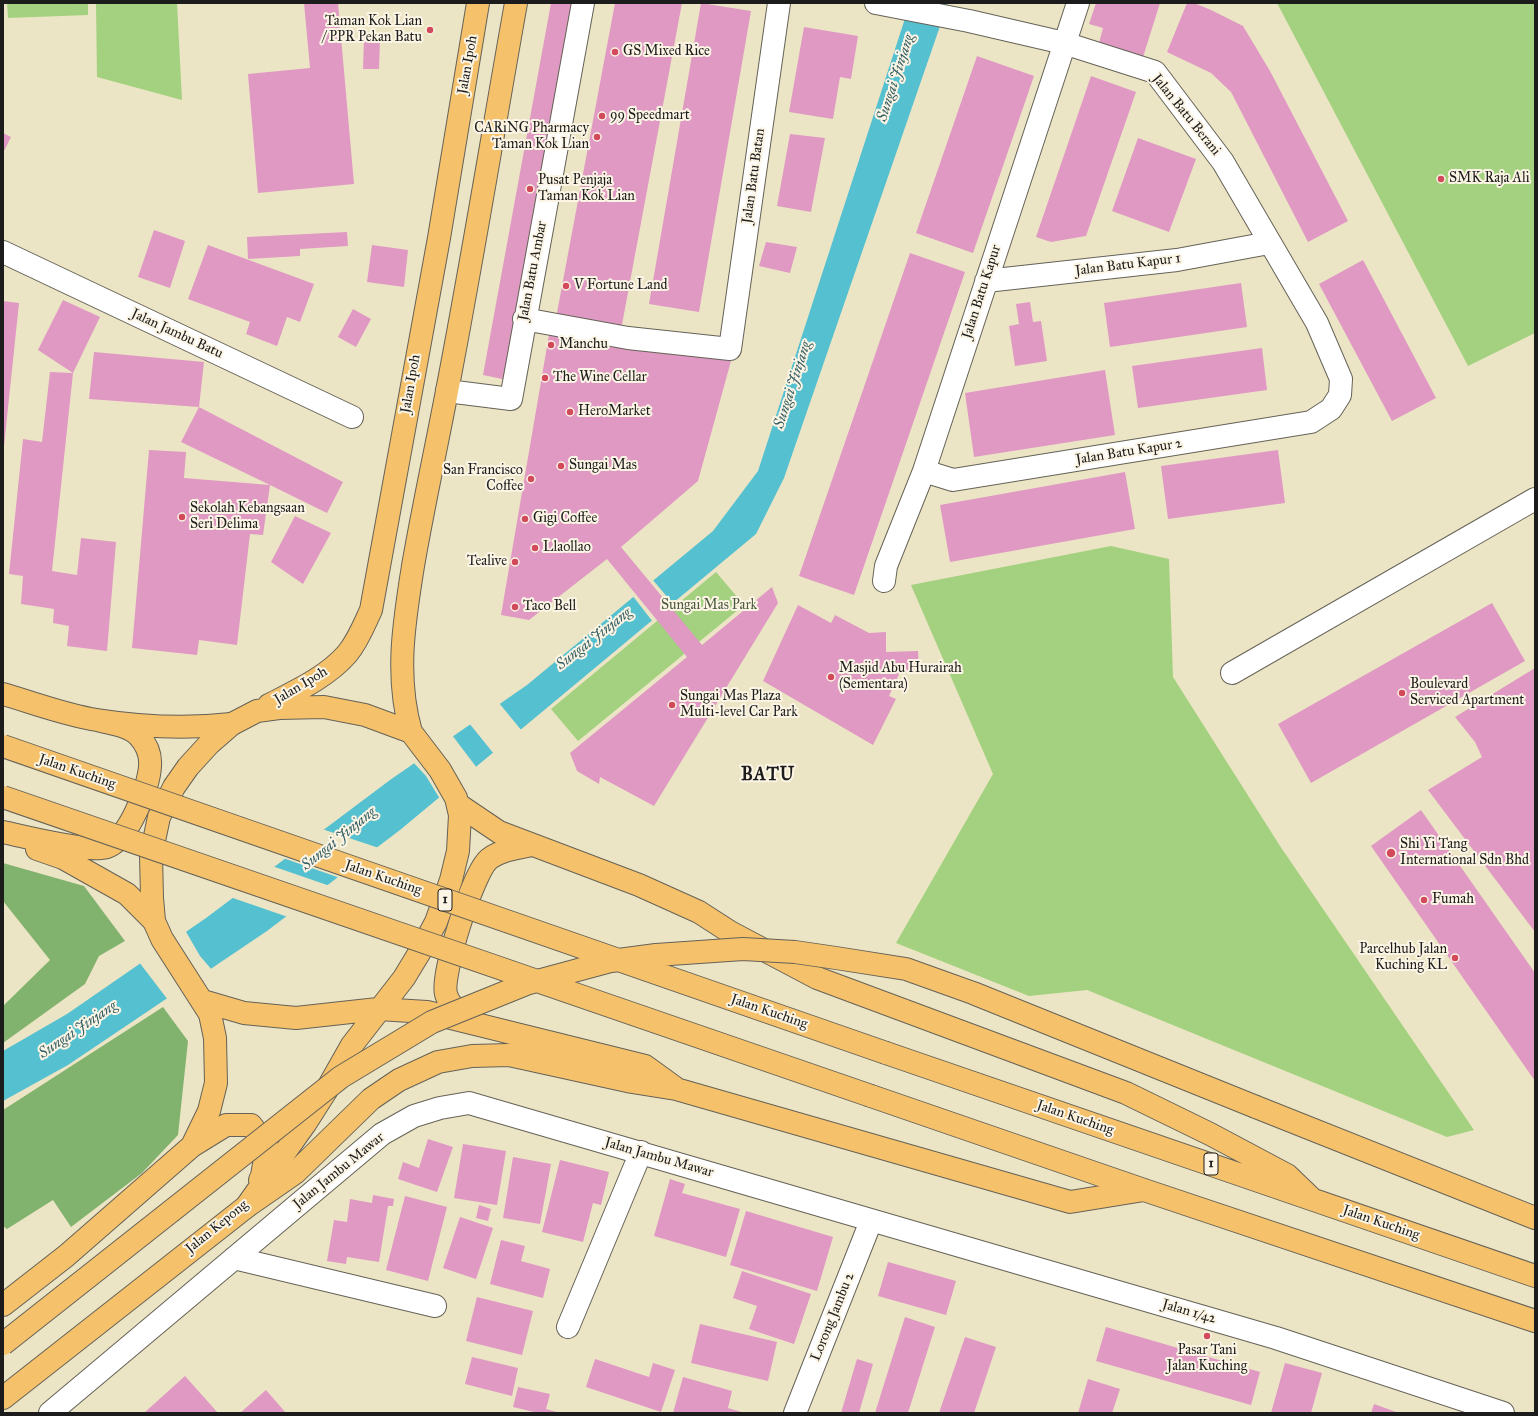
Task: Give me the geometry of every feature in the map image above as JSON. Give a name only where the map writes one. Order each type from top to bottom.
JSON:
[{"type":"main road","name":"Jalan Ipoh","points":[[232,724],[314,681],[343,658],[361,633],[371,610],[439,238],[478,3]]},
{"type":"main road","points":[[516,3],[447,391],[420,525],[404,629],[401,684],[406,715],[414,736],[440,770],[457,801],[499,832],[639,885],[699,912],[730,932],[817,978],[1126,1093],[1210,1134],[1287,1175],[1312,1199]]},
{"type":"main road","points":[[3,694],[58,711],[129,728],[143,742],[148,749],[150,757],[149,773],[144,795],[117,842],[109,846],[92,849],[3,832]]},
{"type":"main road","points":[[257,711],[301,706],[324,707],[365,715],[414,736]]},
{"type":"main road","points":[[97,720],[166,727],[205,727],[232,724]]},
{"type":"main road","points":[[158,930],[151,855],[159,818],[174,787],[188,767],[209,744],[232,724]]},
{"type":"main road","name":"Jalan Kuching","points":[[3,746],[886,1053],[1535,1276]]},
{"type":"main road","points":[[3,797],[1144,1190],[1535,1321]]},
{"type":"main road","name":"Jalan Kepong","points":[[3,1398],[246,1207],[305,1124],[352,1045],[378,1009],[404,978],[421,950],[442,905],[458,851],[460,829],[457,801]]},
{"type":"main road","points":[[3,838],[63,858],[94,874],[127,894],[158,930],[203,1001],[210,1014],[215,1038],[216,1083],[209,1111],[192,1146]]},
{"type":"main road","points":[[482,1026],[466,1018],[448,1000],[446,982],[454,943],[466,905],[488,860],[504,851],[532,845]]},
{"type":"main road","points":[[3,1344],[341,1077],[393,1045],[432,1022],[520,986],[612,961],[656,954],[743,949],[822,956],[906,969],[973,993],[1535,1218]]},
{"type":"main road","points":[[203,1001],[244,1013],[296,1018],[378,1009],[427,1012],[645,1066],[676,1089]]},
{"type":"main road","points":[[246,1207],[295,1173],[371,1099],[399,1080],[438,1062],[472,1056],[509,1055],[632,1082],[676,1089],[1070,1202],[1144,1190]]},
{"type":"main road","points":[[3,1305],[66,1256],[192,1146],[226,1125],[251,1125],[267,1146],[262,1176],[246,1207]]},
{"type":"street","name":"Jalan Batu Ambar","points":[[447,391],[511,399],[524,319],[583,3]]},
{"type":"street","name":"Jalan Batu Batan","points":[[524,319],[628,338],[730,349],[779,3]]},
{"type":"street","name":"Jalan Batu Kapur","points":[[884,581],[886,566],[924,471],[1078,3]]},
{"type":"street","name":"Jalan Batu Berani","points":[[885,5],[1064,43],[1155,72],[1223,162],[1317,323],[1341,379],[1340,395],[1331,409]]},
{"type":"street","name":"Jalan Batu Kapur 1","points":[[986,281],[1177,260],[1269,242]]},
{"type":"street","name":"Jalan Jambu Batu","points":[[3,252],[352,416]]},
{"type":"street","name":"Jalan Batu Kapur 2","points":[[924,471],[953,480],[1311,422],[1331,409]]},
{"type":"street","points":[[1232,673],[1535,499]]},
{"type":"street","name":"Jalan Jambu Mawar","points":[[50,1413],[382,1134],[414,1116],[440,1108],[469,1103],[641,1152],[871,1221]]},
{"type":"street","points":[[568,1327],[641,1152]]},
{"type":"street","name":"Lorong Jambu 2","points":[[795,1413],[871,1221]]},
{"type":"street","name":"Jalan 1/42","points":[[871,1221],[1276,1338],[1503,1413]]},
{"type":"street","points":[[234,1258],[435,1306]]},
{"type":"green space","points":[[7,3],[88,3],[88,15],[8,18]]},
{"type":"green space","points":[[96,3],[177,3],[182,100],[97,77]]},
{"type":"green space","name":"SMK Raja Ali","points":[[1277,3],[1535,3],[1535,333],[1468,366]]},
{"type":"green space","points":[[1111,546],[1169,559],[1173,677],[1280,846],[1474,1130],[1447,1137],[1087,990],[1029,996],[896,943],[993,774],[911,585]]},
{"type":"green space","name":"Sungai Mas Park","points":[[716,572],[744,605],[578,741],[551,709]]},
{"type":"green space","points":[[3,863],[84,886],[125,941],[99,956],[85,984],[3,1043],[3,1006],[50,960],[3,901]]},
{"type":"green space","points":[[163,1007],[188,1041],[178,1135],[142,1173],[71,1227],[53,1200],[7,1229],[3,1226],[3,1110]]},
{"type":"water","name":"Sungai Jinjang","points":[[910,3],[948,3],[784,478],[756,534],[400,830],[267,931],[68,1065],[3,1101],[3,1051],[67,1014],[206,918],[390,780],[527,685],[713,531],[758,471]]},
{"type":"pier","points":[[652,579],[674,605],[653,622],[632,595]]},
{"type":"pier","points":[[499,703],[522,731],[494,754],[469,723]]},
{"type":"pier","points":[[452,735],[477,768],[440,799],[426,776],[413,762]]},
{"type":"pier","points":[[322,829],[379,848],[340,878],[283,858]]},
{"type":"pier","points":[[272,866],[330,886],[288,917],[230,897]]},
{"type":"pier","points":[[185,930],[200,956],[212,970],[168,1000],[139,962]]},
{"type":"building","points":[[304,3],[338,3],[354,184],[258,193],[248,74],[310,68]]},
{"type":"building","name":"Pusat Penjaja Taman Kok Lian","points":[[551,3],[576,3],[507,380],[483,375]]},
{"type":"building","points":[[615,3],[682,3],[621,330],[556,318]]},
{"type":"building","points":[[701,3],[751,11],[699,312],[649,304]]},
{"type":"building","points":[[1096,3],[1160,3],[1143,57],[1099,43],[1103,28],[1089,24]]},
{"type":"building","points":[[1187,3],[1194,3],[1243,26],[1270,71],[1348,221],[1308,242],[1231,92],[1211,73],[1167,52]]},
{"type":"building","points":[[804,27],[858,36],[851,79],[840,77],[833,119],[789,112]]},
{"type":"building","points":[[364,38],[380,39],[379,69],[363,69]]},
{"type":"building","points":[[977,56],[1034,76],[973,253],[916,233]]},
{"type":"building","points":[[1091,76],[1136,92],[1086,236],[1051,242],[1036,237]]},
{"type":"building","points":[[3,133],[11,137],[3,153]]},
{"type":"building","points":[[790,134],[825,138],[811,212],[777,206]]},
{"type":"building","points":[[1138,138],[1196,159],[1169,232],[1112,211]]},
{"type":"building","points":[[154,230],[185,241],[170,288],[138,277]]},
{"type":"building","points":[[347,232],[348,246],[300,249],[300,256],[248,259],[247,237]]},
{"type":"building","points":[[766,242],[797,247],[790,273],[759,266]]},
{"type":"building","points":[[208,245],[314,284],[300,322],[287,317],[277,346],[246,334],[250,322],[188,299]]},
{"type":"building","points":[[372,245],[408,250],[404,287],[367,282]]},
{"type":"building","points":[[910,253],[965,272],[854,595],[799,576]]},
{"type":"building","points":[[1363,260],[1436,398],[1392,421],[1319,284]]},
{"type":"building","points":[[1241,283],[1247,327],[1110,347],[1104,303]]},
{"type":"building","points":[[63,300],[100,317],[73,373],[38,350]]},
{"type":"building","points":[[3,301],[19,303],[4,446],[3,446]]},
{"type":"building","points":[[1030,302],[1033,322],[1041,321],[1047,361],[1015,366],[1009,326],[1019,324],[1016,304]]},
{"type":"building","points":[[353,309],[371,319],[356,347],[338,337]]},
{"type":"building","points":[[550,329],[731,361],[698,481],[621,547],[702,645],[772,587],[778,603],[654,806],[600,777],[599,784],[577,771],[570,753],[687,657],[607,559],[529,620],[501,615]]},
{"type":"building","points":[[1262,348],[1267,390],[1138,408],[1132,366]]},
{"type":"building","points":[[94,352],[204,362],[199,407],[89,399]]},
{"type":"building","points":[[1105,370],[1115,435],[974,457],[965,393]]},
{"type":"building","points":[[50,372],[73,373],[52,571],[77,575],[81,538],[116,542],[107,651],[67,646],[69,626],[53,623],[54,609],[21,604],[23,576],[9,574],[23,439],[42,442]]},
{"type":"building","points":[[199,407],[343,482],[327,513],[181,442]]},
{"type":"building","points":[[149,450],[186,452],[184,478],[270,485],[263,535],[250,534],[237,645],[199,640],[197,655],[132,648]]},
{"type":"building","points":[[1278,450],[1285,503],[1168,519],[1161,466]]},
{"type":"building","points":[[1125,472],[1135,529],[950,562],[940,505]]},
{"type":"building","points":[[295,516],[331,533],[303,584],[271,562]]},
{"type":"building","name":"Boulevard Serviced Apartment","points":[[1492,603],[1525,661],[1311,783],[1278,724]]},
{"type":"building","name":"Masjid Abu Hurairah (Sementara)","points":[[798,605],[831,623],[835,615],[869,633],[886,632],[886,652],[918,651],[919,668],[899,674],[889,696],[896,699],[873,745],[763,681]]},
{"type":"building","points":[[1535,668],[1535,932],[1428,790],[1482,757],[1475,742],[1455,717]]},
{"type":"building","points":[[1421,810],[1535,973],[1535,1081],[1371,846]]},
{"type":"building","points":[[428,1139],[453,1147],[437,1192],[398,1179],[403,1162],[419,1168]]},
{"type":"building","points":[[463,1144],[506,1151],[497,1205],[454,1198]]},
{"type":"building","points":[[513,1157],[551,1164],[540,1224],[503,1218]]},
{"type":"building","points":[[560,1160],[609,1172],[601,1205],[593,1203],[583,1242],[542,1232]]},
{"type":"building","points":[[670,1179],[685,1184],[682,1193],[740,1209],[726,1257],[654,1236]]},
{"type":"building","points":[[373,1195],[394,1199],[393,1206],[388,1206],[379,1262],[347,1257],[346,1264],[327,1261],[334,1220],[347,1222],[350,1199],[372,1203]]},
{"type":"building","points":[[405,1196],[447,1207],[428,1281],[386,1270]]},
{"type":"building","points":[[479,1205],[491,1209],[488,1221],[476,1218]]},
{"type":"building","points":[[746,1211],[833,1237],[817,1291],[730,1265]]},
{"type":"building","points":[[460,1217],[493,1228],[476,1279],[443,1268]]},
{"type":"building","points":[[501,1240],[525,1246],[521,1261],[550,1269],[543,1298],[490,1284]]},
{"type":"building","points":[[888,1262],[956,1281],[946,1315],[878,1296]]},
{"type":"building","points":[[742,1271],[811,1294],[794,1344],[749,1329],[757,1306],[733,1298]]},
{"type":"building","points":[[477,1297],[533,1311],[522,1355],[466,1341]]},
{"type":"building","points":[[905,1317],[935,1327],[908,1413],[875,1413]]},
{"type":"building","points":[[700,1324],[777,1342],[768,1381],[691,1363]]},
{"type":"building","points":[[1106,1327],[1260,1372],[1251,1405],[1096,1361]]},
{"type":"building","points":[[965,1337],[996,1347],[974,1413],[939,1413]]},
{"type":"building","points":[[472,1357],[518,1368],[512,1396],[465,1384]]},
{"type":"building","points":[[595,1359],[649,1377],[653,1363],[675,1370],[661,1412],[586,1387]]},
{"type":"building","points":[[857,1359],[873,1364],[859,1413],[841,1413]]},
{"type":"building","points":[[1285,1363],[1322,1373],[1311,1413],[1271,1413]]},
{"type":"building","points":[[185,1376],[218,1413],[144,1413]]},
{"type":"building","points":[[683,1377],[732,1391],[728,1408],[745,1413],[673,1413]]},
{"type":"building","points":[[1088,1379],[1120,1389],[1112,1413],[1078,1413]]},
{"type":"building","points":[[518,1387],[550,1394],[546,1409],[560,1413],[538,1413],[513,1407]]},
{"type":"building","points":[[266,1390],[286,1413],[240,1413]]},
{"type":"building","points":[[1374,1404],[1399,1413],[1371,1413]]},
{"type":"place","name":"Taman Kok Lian / PPR Pekan Batu","points":[[430,30]]},
{"type":"place","name":"GS Mixed Rice","points":[[615,52]]},
{"type":"place","name":"99 Speedmart","points":[[602,116]]},
{"type":"place","name":"CARiNG Pharmacy Taman Kok Lian","points":[[597,137]]},
{"type":"place","name":"SMK Raja Ali","points":[[1441,179]]},
{"type":"place","name":"Pusat Penjaja Taman Kok Lian","points":[[530,189]]},
{"type":"place","name":"V Fortune Land","points":[[566,286]]},
{"type":"place","name":"Manchu","points":[[551,345]]},
{"type":"place","name":"The Wine Cellar","points":[[545,378]]},
{"type":"place","name":"HeroMarket","points":[[570,412]]},
{"type":"place","name":"Sungai Mas","points":[[561,466]]},
{"type":"place","name":"San Francisco Coffee","points":[[531,479]]},
{"type":"place","name":"Sekolah Kebangsaan Seri Delima","points":[[182,517]]},
{"type":"place","name":"Gigi Coffee","points":[[525,519]]},
{"type":"place","name":"Llaollao","points":[[535,548]]},
{"type":"place","name":"Tealive","points":[[515,562]]},
{"type":"place","name":"Taco Bell","points":[[515,607]]},
{"type":"place","name":"Masjid Abu Hurairah (Sementara)","points":[[831,677]]},
{"type":"place","name":"Boulevard Serviced Apartment","points":[[1402,693]]},
{"type":"place","name":"Sungai Mas Plaza Multi-level Car Park","points":[[672,705]]},
{"type":"place","name":"Shi Yi Tang International Sdn Bhd","points":[[1391,853]]},
{"type":"place","name":"Fumah","points":[[1424,900]]},
{"type":"place","name":"Parcelhub Jalan Kuching KL","points":[[1455,958]]},
{"type":"place","name":"Pasar Tani Jalan Kuching","points":[[1207,1336]]},
{"type":"district","name":"BATU","points":[[768,776]]}]
